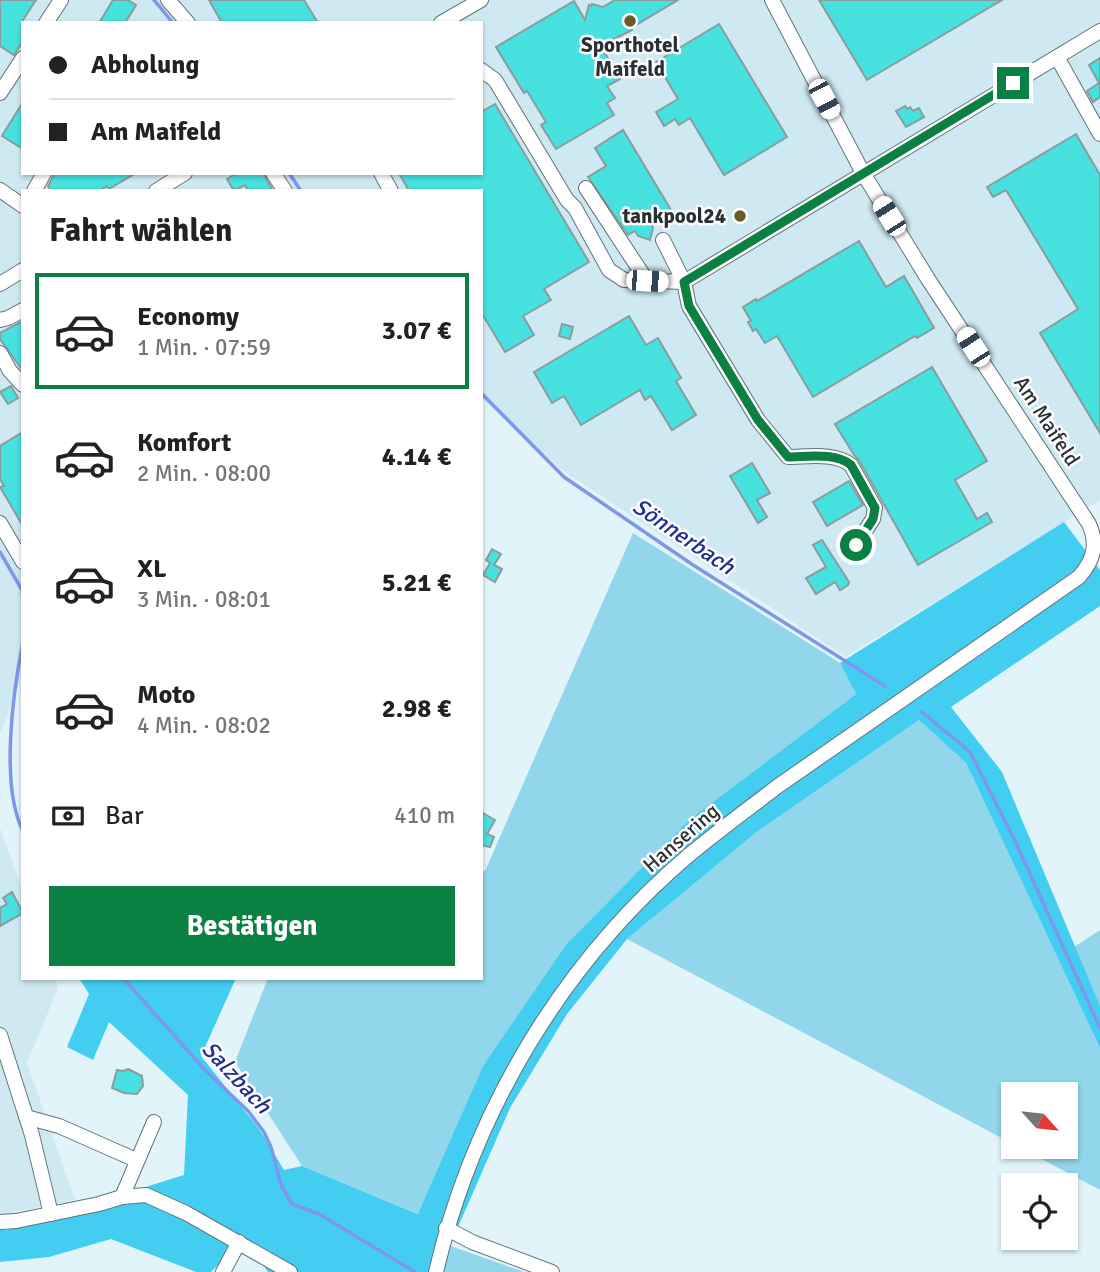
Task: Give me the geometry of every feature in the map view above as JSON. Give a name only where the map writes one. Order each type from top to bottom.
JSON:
[{"type":"street","points":[[47,21],[61,0]]},
{"type":"street","points":[[168,0],[186,21]]},
{"type":"street","points":[[444,21],[481,0]]},
{"type":"street","name":"Am Maifeld","points":[[772,0],[863,173],[928,279],[1089,524],[1097,556]]},
{"type":"street","points":[[483,71],[495,80],[575,208],[608,270],[624,280],[684,282],[1100,31]]},
{"type":"street","points":[[1057,57],[1098,126]]},
{"type":"street","points":[[0,93],[21,61]]},
{"type":"street","points":[[159,189],[177,175]]},
{"type":"street","points":[[586,188],[647,281]]},
{"type":"street","points":[[0,190],[21,205]]},
{"type":"street","points":[[663,240],[684,282],[689,306],[758,420],[788,457],[828,457],[845,460],[851,465],[875,508],[873,519],[856,545]]},
{"type":"street","points":[[0,284],[21,271]]},
{"type":"street","points":[[0,320],[21,311]]},
{"type":"street","points":[[0,353],[10,371],[21,383]]},
{"type":"street","points":[[0,523],[21,559]]},
{"type":"street","name":"Hansering","points":[[436,1272],[446,1228],[466,1171],[518,1061],[576,974],[644,897],[688,856],[778,786],[1079,577],[1097,556]]},
{"type":"street","points":[[0,1035],[26,1117],[51,1214]]},
{"type":"street","points":[[26,1117],[59,1126],[136,1160]]},
{"type":"street","points":[[122,1197],[153,1122]]},
{"type":"street","points":[[0,1222],[16,1222],[122,1197],[146,1195],[239,1242],[290,1272]]},
{"type":"street","points":[[446,1228],[472,1242],[552,1272]]},
{"type":"street","points":[[223,1272],[239,1242]]},
{"type":"shaded area","points":[[0,0],[1100,0],[1100,500],[846,657],[562,470],[483,399],[483,189],[21,189],[21,679],[0,734]]},
{"type":"shaded area","points":[[1064,522],[1100,570],[1100,606],[951,707],[1002,772],[1100,1006],[1100,1048],[966,763],[919,720],[758,831],[627,939],[567,1014],[510,1108],[448,1245],[443,1272],[268,1272],[245,1237],[211,1272],[196,1272],[111,1239],[49,1257],[0,1262],[0,1230],[184,1175],[188,1095],[109,1022],[93,1060],[67,1047],[89,994],[80,980],[235,980],[201,1056],[260,1130],[284,1170],[302,1166],[418,1214],[483,1066],[566,945],[689,820],[856,694],[840,663]]},
{"type":"shaded area","points":[[633,533],[840,663],[856,694],[689,820],[483,1066],[419,1214],[302,1166],[235,1062],[267,980],[483,980],[485,871]]},
{"type":"shaded area","points":[[919,720],[966,763],[1100,1048],[1100,1190],[1078,1178],[1078,1173],[1068,1173],[1042,1159],[1078,1159],[1078,1082],[1001,1082],[1001,1138],[627,939],[758,831]]},
{"type":"shaded area","points":[[0,828],[21,886],[21,980],[56,980],[58,988],[27,1063],[75,1200],[0,1214]]},
{"type":"shaded area","points":[[1100,930],[1100,1006],[1074,947]]},
{"type":"shaded area","points":[[448,1245],[524,1272],[443,1272]]},
{"type":"building","points":[[0,0],[36,0],[21,21],[21,44],[14,55],[0,46]]},
{"type":"building","points":[[113,0],[128,0],[136,5],[126,21],[100,21]]},
{"type":"building","points":[[209,0],[304,0],[317,21],[221,21]]},
{"type":"building","points":[[615,0],[678,0],[602,48],[620,79],[607,86],[615,98],[607,103],[614,115],[556,149],[541,125],[546,122],[527,91],[524,93],[496,47],[574,1],[585,20],[589,5],[603,7]]},
{"type":"building","points":[[819,0],[1002,0],[867,80]]},
{"type":"building","points":[[719,24],[787,137],[724,175],[690,118],[679,125],[675,119],[664,126],[656,112],[678,99],[656,62]]},
{"type":"building","points":[[1100,58],[1100,97],[1093,102],[1087,91],[1099,83],[1089,65]]},
{"type":"building","points":[[495,104],[589,262],[544,289],[551,300],[523,316],[534,335],[505,352],[483,315],[483,189],[408,189],[400,175],[483,175],[483,111]]},
{"type":"building","points":[[21,105],[21,148],[2,136]]},
{"type":"building","points":[[905,106],[913,111],[919,108],[924,117],[906,127],[896,111]]},
{"type":"building","points":[[623,130],[671,210],[650,222],[653,228],[650,240],[638,236],[635,231],[628,235],[588,177],[606,166],[595,148]]},
{"type":"building","points":[[1076,134],[1100,175],[1100,433],[1040,333],[1078,309],[1006,190],[993,197],[987,187]]},
{"type":"building","points":[[54,175],[133,175],[109,189],[107,186],[102,189],[50,189],[48,186]]},
{"type":"building","points":[[234,175],[264,175],[272,189],[247,189],[245,185],[233,189],[227,179]]},
{"type":"building","points":[[859,241],[886,287],[904,276],[934,328],[917,338],[915,336],[813,397],[777,336],[765,343],[756,329],[753,331],[743,307]]},
{"type":"building","points":[[629,316],[646,345],[658,338],[681,378],[676,381],[696,415],[672,430],[651,396],[645,400],[640,390],[581,425],[564,396],[552,403],[534,372]]},
{"type":"building","points":[[21,322],[21,368],[0,339],[0,333]]},
{"type":"building","points":[[562,324],[573,327],[570,339],[559,336]]},
{"type":"building","points":[[932,367],[987,461],[955,480],[977,519],[987,513],[992,522],[918,565],[859,460],[835,424]]},
{"type":"building","points":[[11,386],[18,398],[8,404],[0,392]]},
{"type":"building","points":[[21,433],[21,523],[0,487],[4,486],[0,479],[0,446]]},
{"type":"building","points":[[752,463],[770,493],[757,500],[767,517],[758,523],[730,476]]},
{"type":"building","points":[[849,481],[863,505],[827,526],[813,502]]},
{"type":"building","points":[[822,540],[849,582],[840,590],[835,582],[816,594],[806,578],[826,567],[813,545]]},
{"type":"building","points":[[492,549],[501,554],[494,565],[502,569],[495,582],[483,575],[490,563],[486,560]]},
{"type":"building","points":[[483,813],[495,820],[487,834],[494,837],[490,847],[483,845]]},
{"type":"building","points":[[12,892],[21,914],[0,926],[0,908],[7,904],[3,898]]},
{"type":"building","points":[[128,1069],[142,1076],[143,1086],[137,1094],[112,1088],[117,1070]]},
{"type":"waterway","name":"Sönnerbach","points":[[154,0],[171,21]]},
{"type":"waterway","name":"Sönnerbach","points":[[290,175],[300,189]]},
{"type":"waterway","name":"Sönnerbach","points":[[483,395],[564,477],[693,565],[885,686]]},
{"type":"waterway","name":"Salzbach","points":[[0,552],[21,588]]},
{"type":"waterway","name":"Salzbach","points":[[21,655],[13,711],[10,764],[16,812],[21,826]]},
{"type":"waterway","name":"Sönnerbach","points":[[922,712],[970,752],[1015,841],[1100,1028]]},
{"type":"waterway","name":"Salzbach","points":[[125,980],[205,1070],[248,1111],[264,1132],[281,1185],[292,1204],[319,1214],[415,1272]]},
{"type":"place","name":"Sporthotel Maifeld","points":[[630,21]]},
{"type":"place","name":"tankpool24","points":[[740,216]]},
{"type":"route","points":[[856,545],[873,519],[875,508],[851,465],[845,460],[828,457],[788,457],[758,420],[689,306],[684,282],[1013,83]]}]
